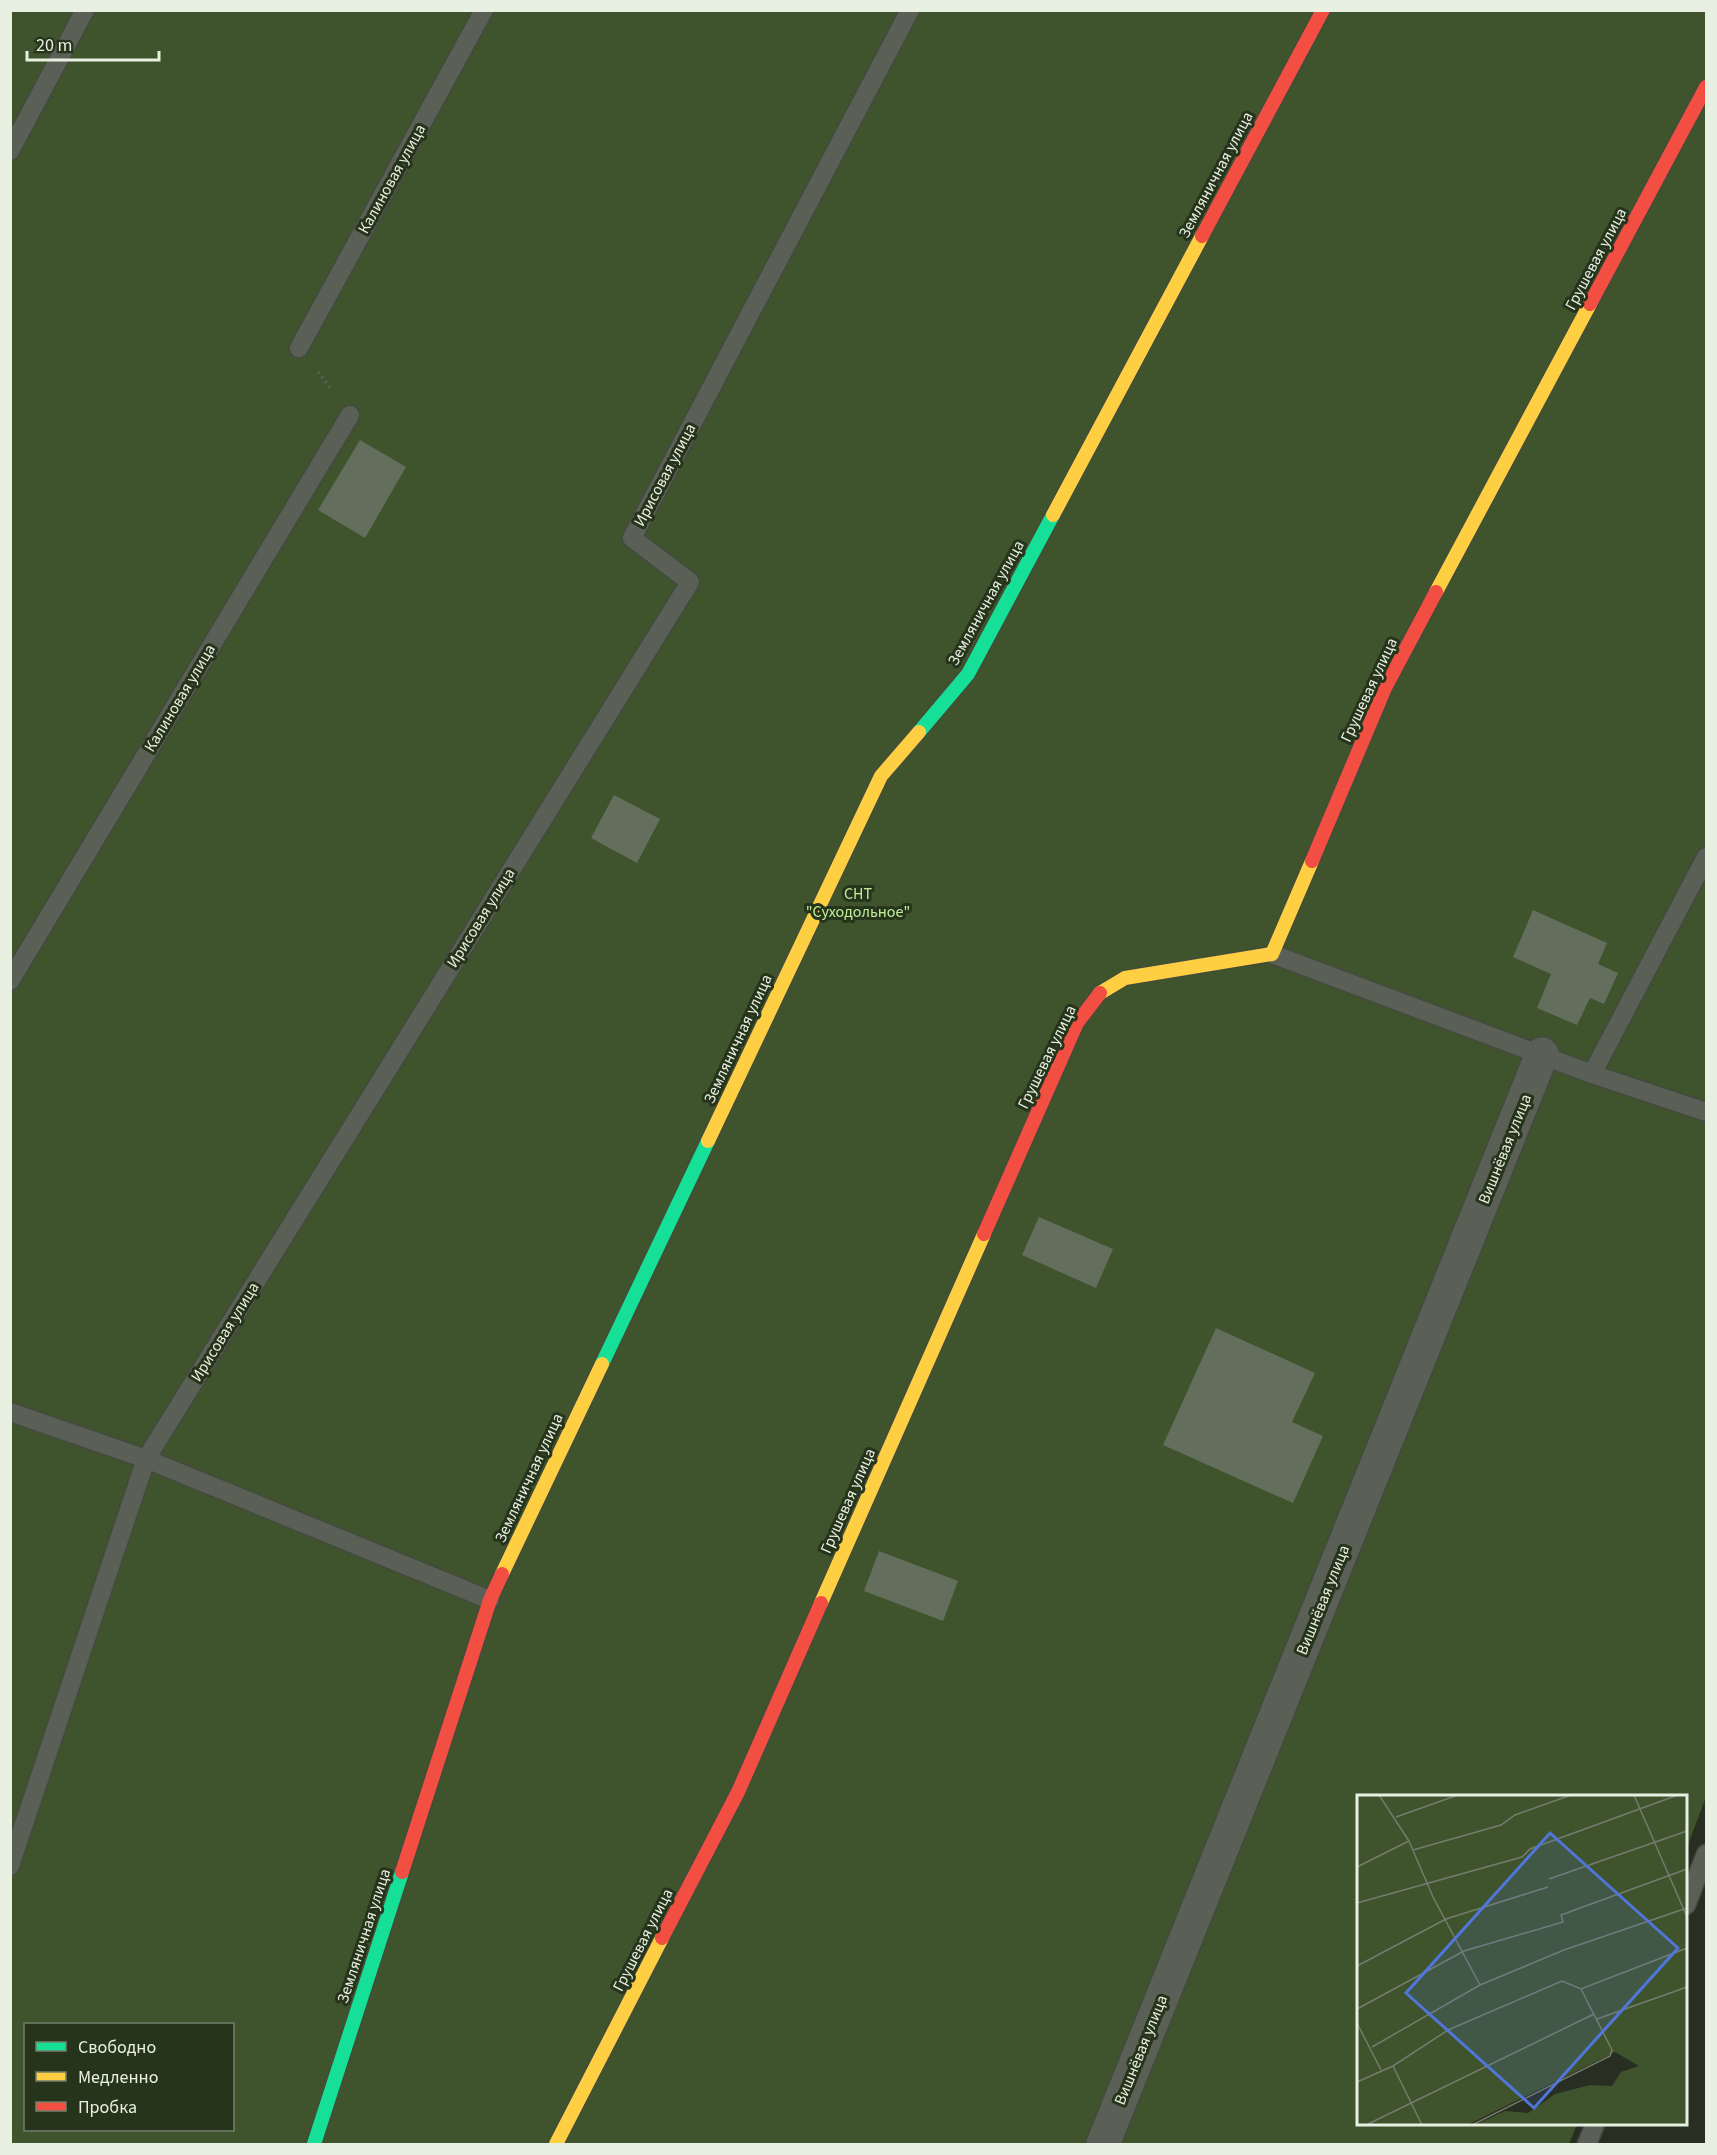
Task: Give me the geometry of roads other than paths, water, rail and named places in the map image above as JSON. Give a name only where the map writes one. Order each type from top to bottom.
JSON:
[{"type":"street","name":"Земляничная улица","points":[[314,2145],[490,1600],[881,776],[968,674],[1323,10]]},
{"type":"street","name":"Грушевая улица","points":[[556,2145],[738,1792],[1077,1023],[1097,995],[1125,978],[1272,954],[1385,688],[1707,87]]},
{"type":"street","name":"Вишнёвая улица","points":[[1103,2145],[1542,1054]]},
{"type":"lane","points":[[10,151],[84,10]]},
{"type":"lane","name":"Калиновая улица","points":[[299,348],[484,10]]},
{"type":"lane","name":"Ирисовая улица","points":[[10,1866],[146,1459],[690,582],[632,538],[910,10]]},
{"type":"lane","name":"Калиновая улица","points":[[10,981],[350,415]]},
{"type":"lane","points":[[1592,1074],[1707,856]]},
{"type":"lane","points":[[1272,954],[1592,1074],[1707,1112]]},
{"type":"lane","points":[[10,1412],[146,1459],[490,1600]]},
{"type":"lane","points":[[1687,1903],[1707,1854]]},
{"type":"lane","points":[[1587,2145],[1595,2125]]},
{"type":"park label","name":"СНТ \"Суходольное\"","points":[[858,903]]}]
